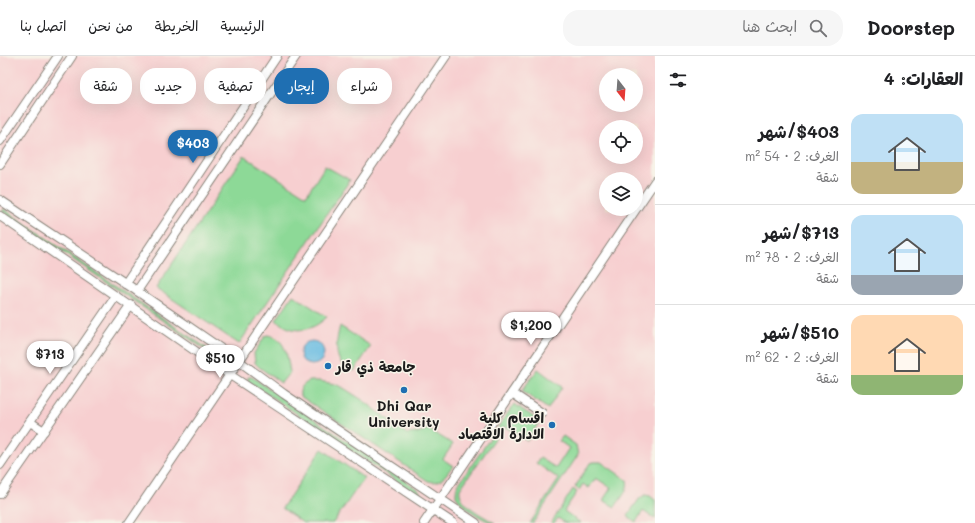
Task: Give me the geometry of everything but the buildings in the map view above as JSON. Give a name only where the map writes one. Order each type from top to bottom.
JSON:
[{"type":"street","points":[[0,141],[58,56]]},
{"type":"street","points":[[0,164],[72,56]]},
{"type":"street","points":[[266,72],[277,56]]},
{"type":"street","points":[[137,291],[296,56]]},
{"type":"street","points":[[129,523],[446,56]]},
{"type":"street","points":[[125,284],[245,104]]},
{"type":"street","points":[[252,104],[260,109]]},
{"type":"street","points":[[205,164],[218,171]]},
{"type":"street","points":[[424,523],[655,181]]},
{"type":"street","points":[[0,200],[137,291],[239,361],[284,394],[441,498],[476,523]]},
{"type":"street","points":[[0,216],[230,374],[453,523]]},
{"type":"street","points":[[0,466],[116,296]]},
{"type":"street","points":[[0,494],[130,305]]},
{"type":"street","points":[[512,393],[542,413]]},
{"type":"street","points":[[30,422],[44,431]]},
{"type":"shaded area","name":"جامعة ذي قار","points":[[0,56],[655,56],[655,523],[0,523]]},
{"type":"green space","points":[[244,156],[306,196],[325,166],[350,180],[239,344],[156,288]]},
{"type":"green space","points":[[4,209],[218,356],[216,357],[2,211]]},
{"type":"green space","points":[[293,295],[327,317],[315,326],[302,330],[295,330],[282,325],[276,320]]},
{"type":"green space","points":[[340,326],[371,346],[354,371],[341,363],[337,354]]},
{"type":"green space","points":[[268,335],[279,340],[285,349],[290,372],[281,383],[255,363],[254,353],[265,336]]},
{"type":"green space","points":[[538,369],[562,387],[548,409],[523,392],[523,389]]},
{"type":"green space","points":[[248,377],[252,377],[419,490],[420,493],[416,494],[248,381]]},
{"type":"green space","points":[[310,381],[335,384],[342,387],[364,401],[407,434],[417,433],[428,429],[453,444],[443,459],[453,466],[440,480],[436,482],[428,481],[300,396],[302,387],[305,383]]},
{"type":"green space","points":[[514,404],[540,421],[527,441],[504,426],[460,489],[460,494],[467,505],[495,523],[479,517],[462,504],[456,496],[456,488]]},
{"type":"green space","points":[[563,436],[576,445],[578,455],[533,523],[530,523],[559,479],[536,463],[540,458],[556,468],[569,448],[559,441]]},
{"type":"green space","points":[[322,449],[364,478],[333,523],[303,523],[282,508]]},
{"type":"green space","points":[[601,462],[627,480],[628,484],[626,491],[615,507],[603,500],[611,488],[596,478],[589,488],[583,484],[579,490],[575,487],[590,463]]},
{"type":"green space","points":[[573,489],[577,492],[564,511],[581,523],[565,523],[558,518],[554,523],[551,523]]},
{"type":"green space","points":[[645,495],[650,496],[655,500],[655,519],[643,511],[636,522],[627,516],[640,498]]},
{"type":"water","points":[[312,341],[317,342],[323,348],[323,358],[317,364],[312,365],[307,364],[301,358],[300,353],[301,348],[307,342]]},
{"type":"place","name":"جامعة ذي قار","points":[[328,366]]},
{"type":"place","name":"Dhi Qar University","points":[[404,390]]},
{"type":"place","name":"اقسام كلية الادارة الاقتصاد","points":[[552,425]]}]
